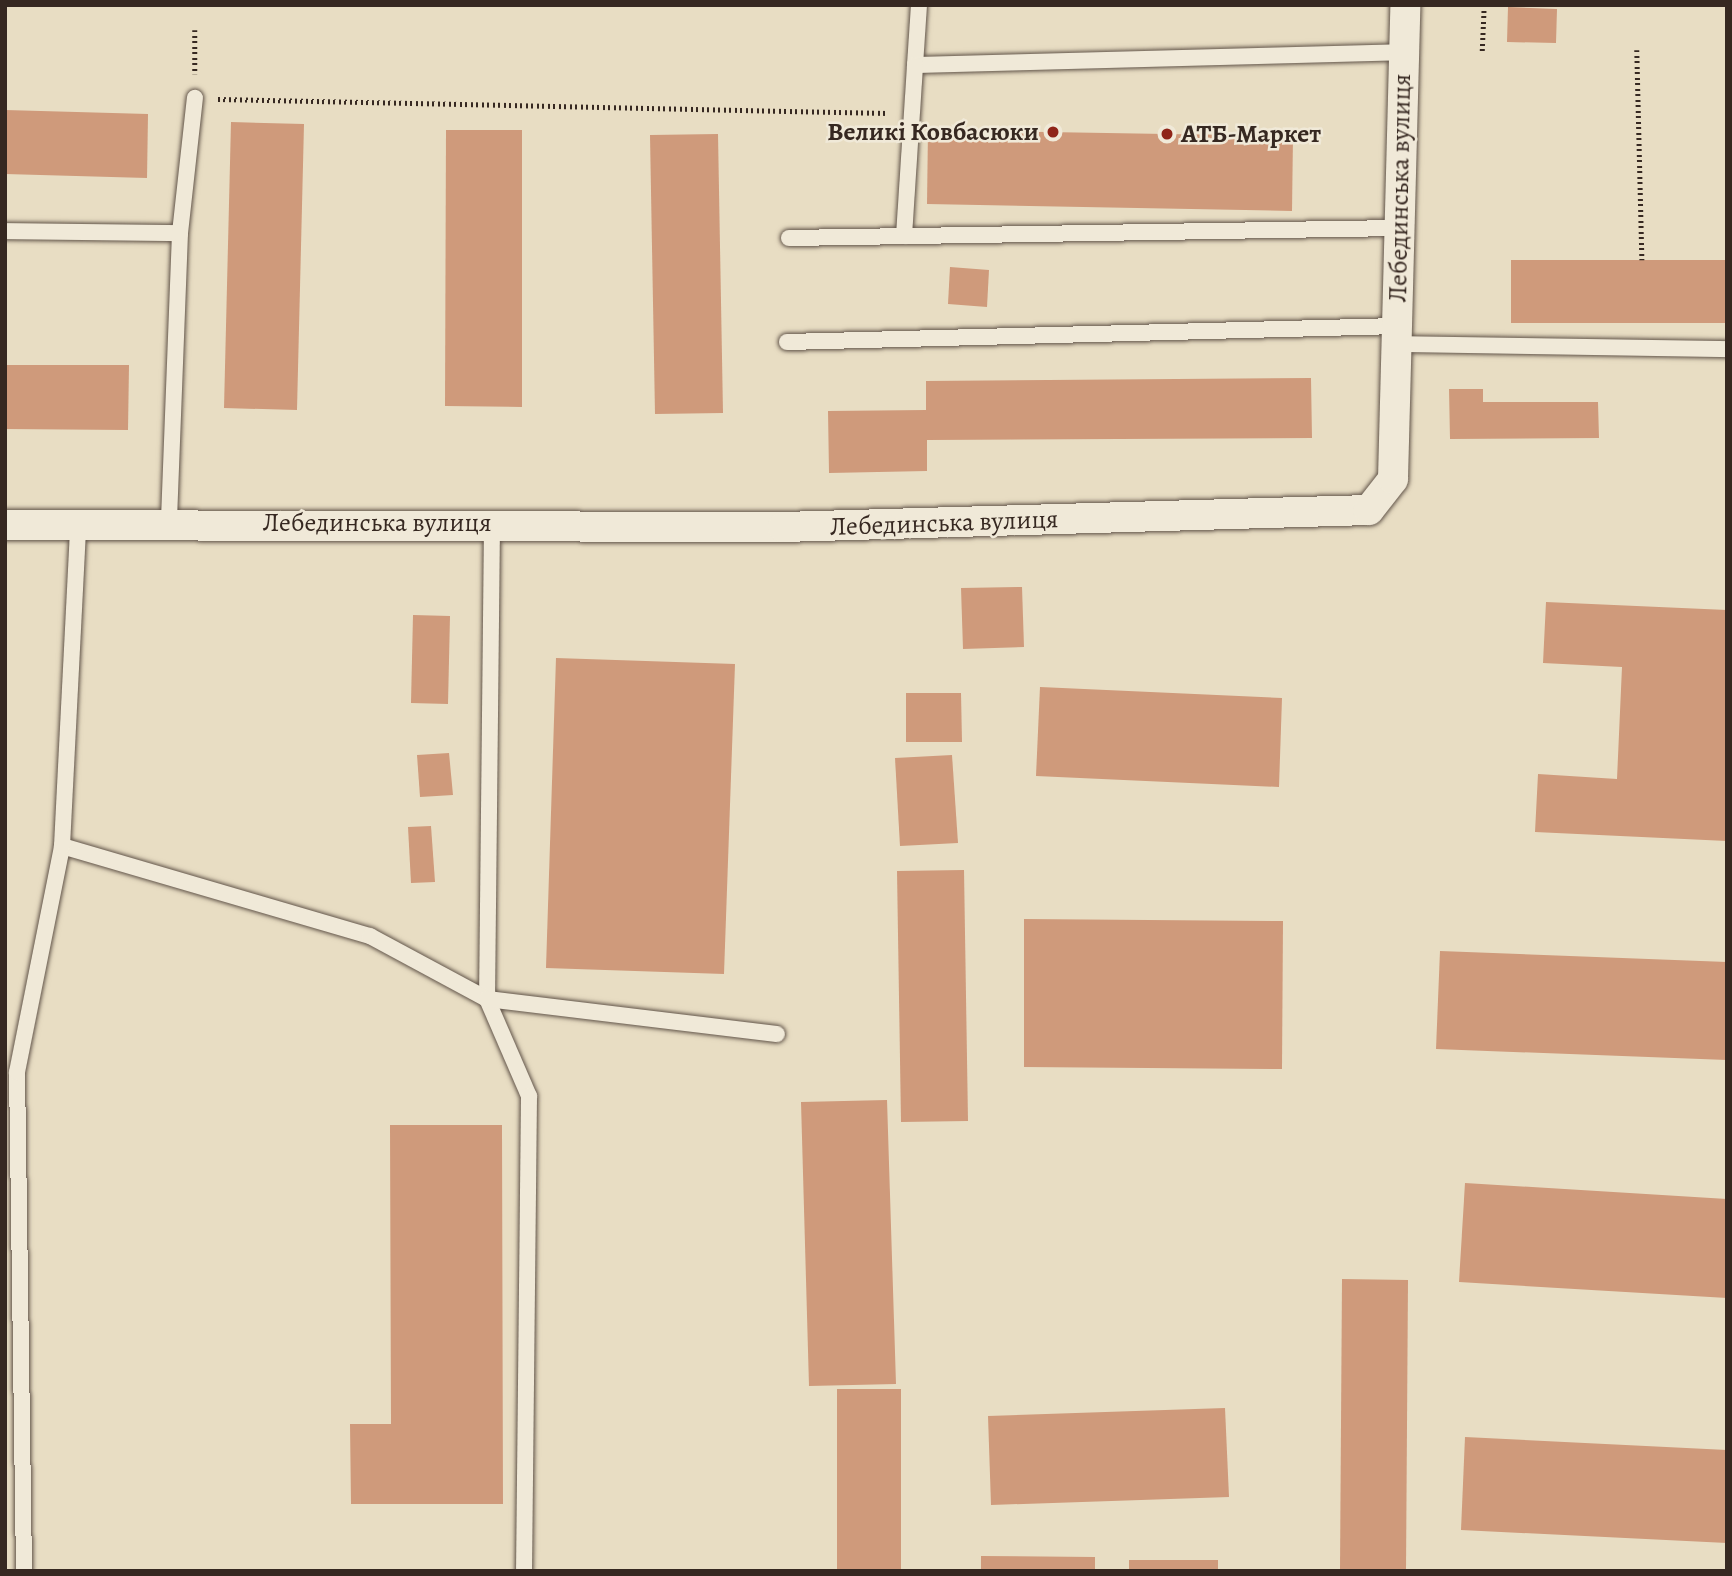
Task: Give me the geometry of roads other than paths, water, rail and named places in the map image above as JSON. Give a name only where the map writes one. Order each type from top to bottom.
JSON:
[{"type":"street","name":"Лебединська вулиця","points":[[5,525],[169,522],[783,527],[1369,510],[1393,479],[1397,228],[1405,5]]},
{"type":"lane","points":[[904,236],[919,5]]},
{"type":"lane","points":[[915,65],[1402,52]]},
{"type":"lane","points":[[169,522],[180,233],[195,98]]},
{"type":"lane","points":[[789,238],[1397,228]]},
{"type":"lane","points":[[5,231],[180,233]]},
{"type":"lane","points":[[787,342],[1397,335],[1727,349]]},
{"type":"lane","points":[[492,524],[486,999],[530,1096],[524,1571]]},
{"type":"lane","points":[[24,1571],[17,1072],[62,846],[79,525]]},
{"type":"lane","points":[[62,846],[370,936],[486,999],[778,1034]]},
{"type":"place","name":"Великі Ковбасюки","points":[[1053,132]]},
{"type":"place","name":"АТБ-Маркет","points":[[1167,134]]}]
